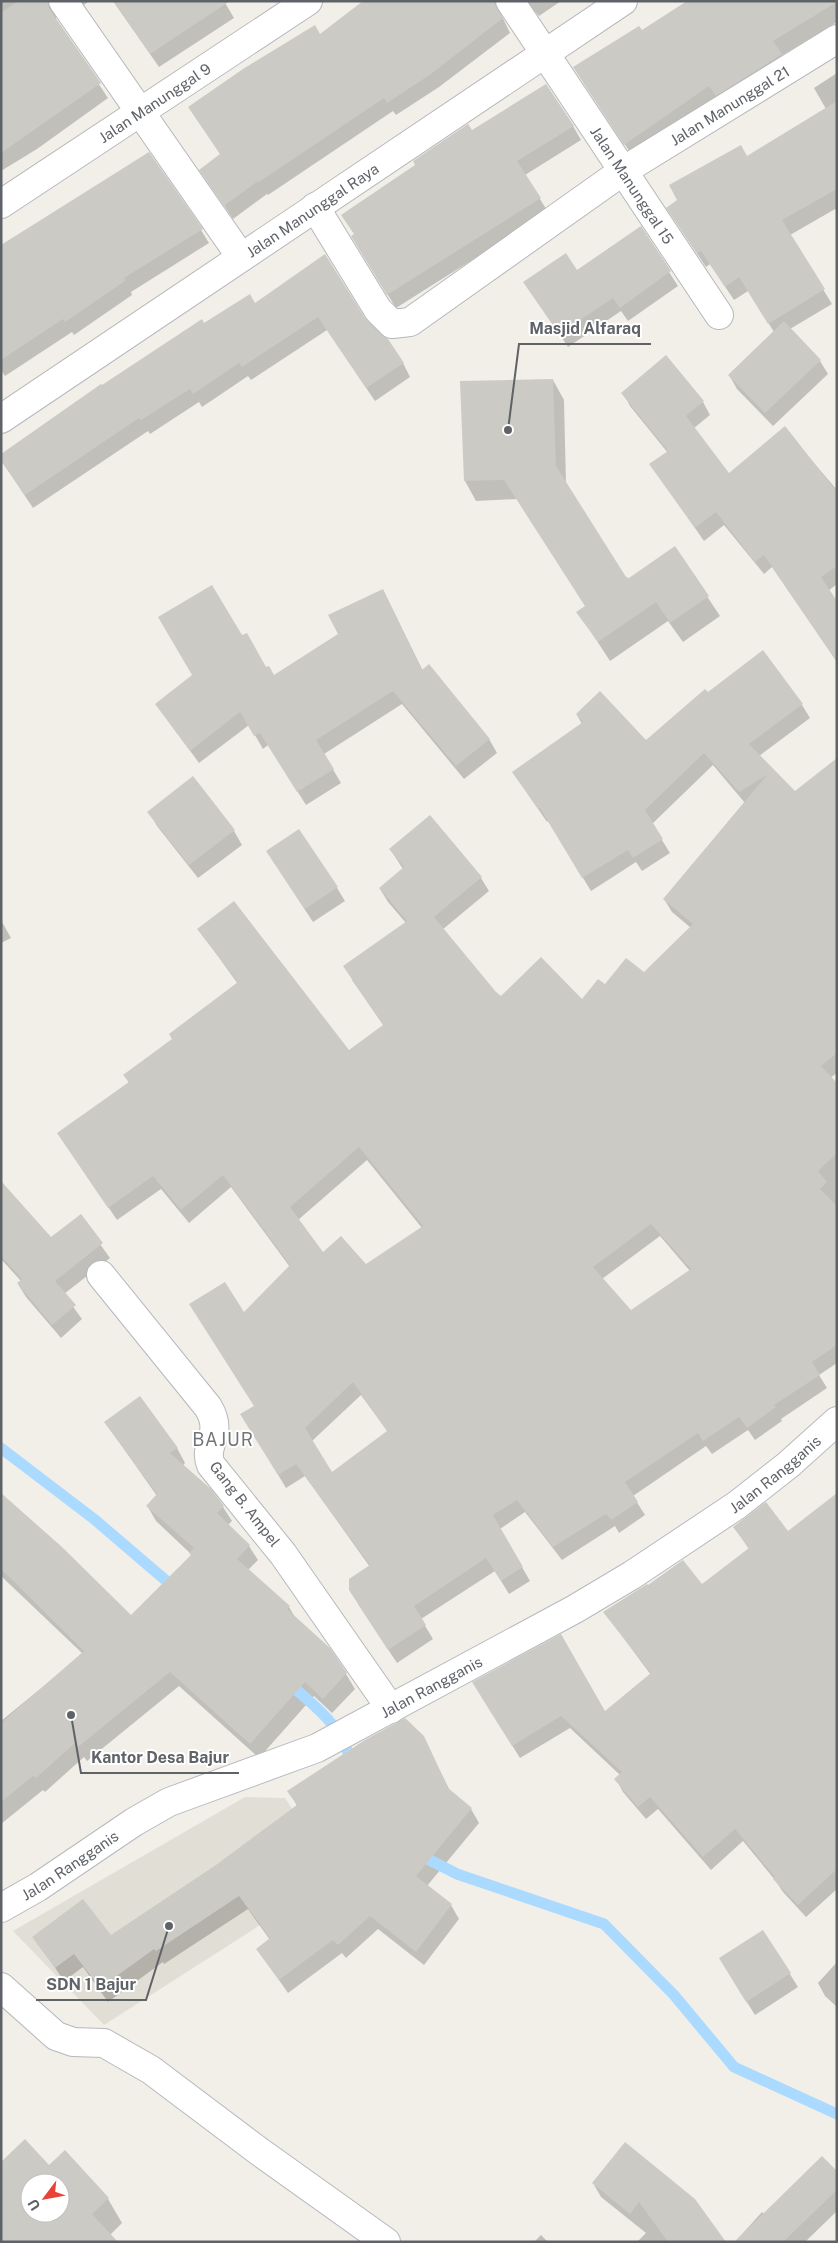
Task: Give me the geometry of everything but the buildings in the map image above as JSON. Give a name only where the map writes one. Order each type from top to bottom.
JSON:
[{"type":"street","points":[[64,1],[241,257]]},
{"type":"street","name":"Jalan Manunggal 15","points":[[510,1],[719,315]]},
{"type":"street","name":"Jalan Manunggal Raya","points":[[1,419],[314,207],[547,54],[623,1]]},
{"type":"street","name":"Jalan Manunggal 9","points":[[5,193],[141,112],[297,4]]},
{"type":"street","name":"Jalan Manunggal 21","points":[[314,207],[378,310],[392,324],[410,322],[623,171],[837,39]]},
{"type":"street","name":"Gang B. Ampel","points":[[100,1275],[208,1407],[216,1427],[209,1452],[211,1465],[283,1554],[391,1709]]},
{"type":"street","name":"Jalan Rangganis","points":[[1,1908],[38,1887],[141,1818],[170,1802],[317,1748],[632,1575],[737,1505],[788,1465],[837,1421]]},
{"type":"street","points":[[1,1987],[56,2036],[73,2042],[104,2043],[151,2070],[260,2152],[386,2242]]},
{"type":"shaded area","points":[[245,1797],[285,1798],[337,1876],[104,2025],[13,1931]]},
{"type":"waterway","points":[[1,1448],[94,1519],[177,1590]]},
{"type":"waterway","points":[[287,1682],[318,1709],[335,1728],[348,1752],[352,1766]]},
{"type":"waterway","points":[[416,1853],[457,1874],[604,1924],[674,1995],[734,2067],[837,2114]]},
{"type":"place","name":"Masjid Alfaraq","points":[[508,430]]},
{"type":"place","name":"Kantor Desa Bajur","points":[[71,1715]]},
{"type":"place","name":"SDN 1 Bajur","points":[[169,1926]]},
{"type":"district","name":"BAJUR","points":[[223,1439]]}]
